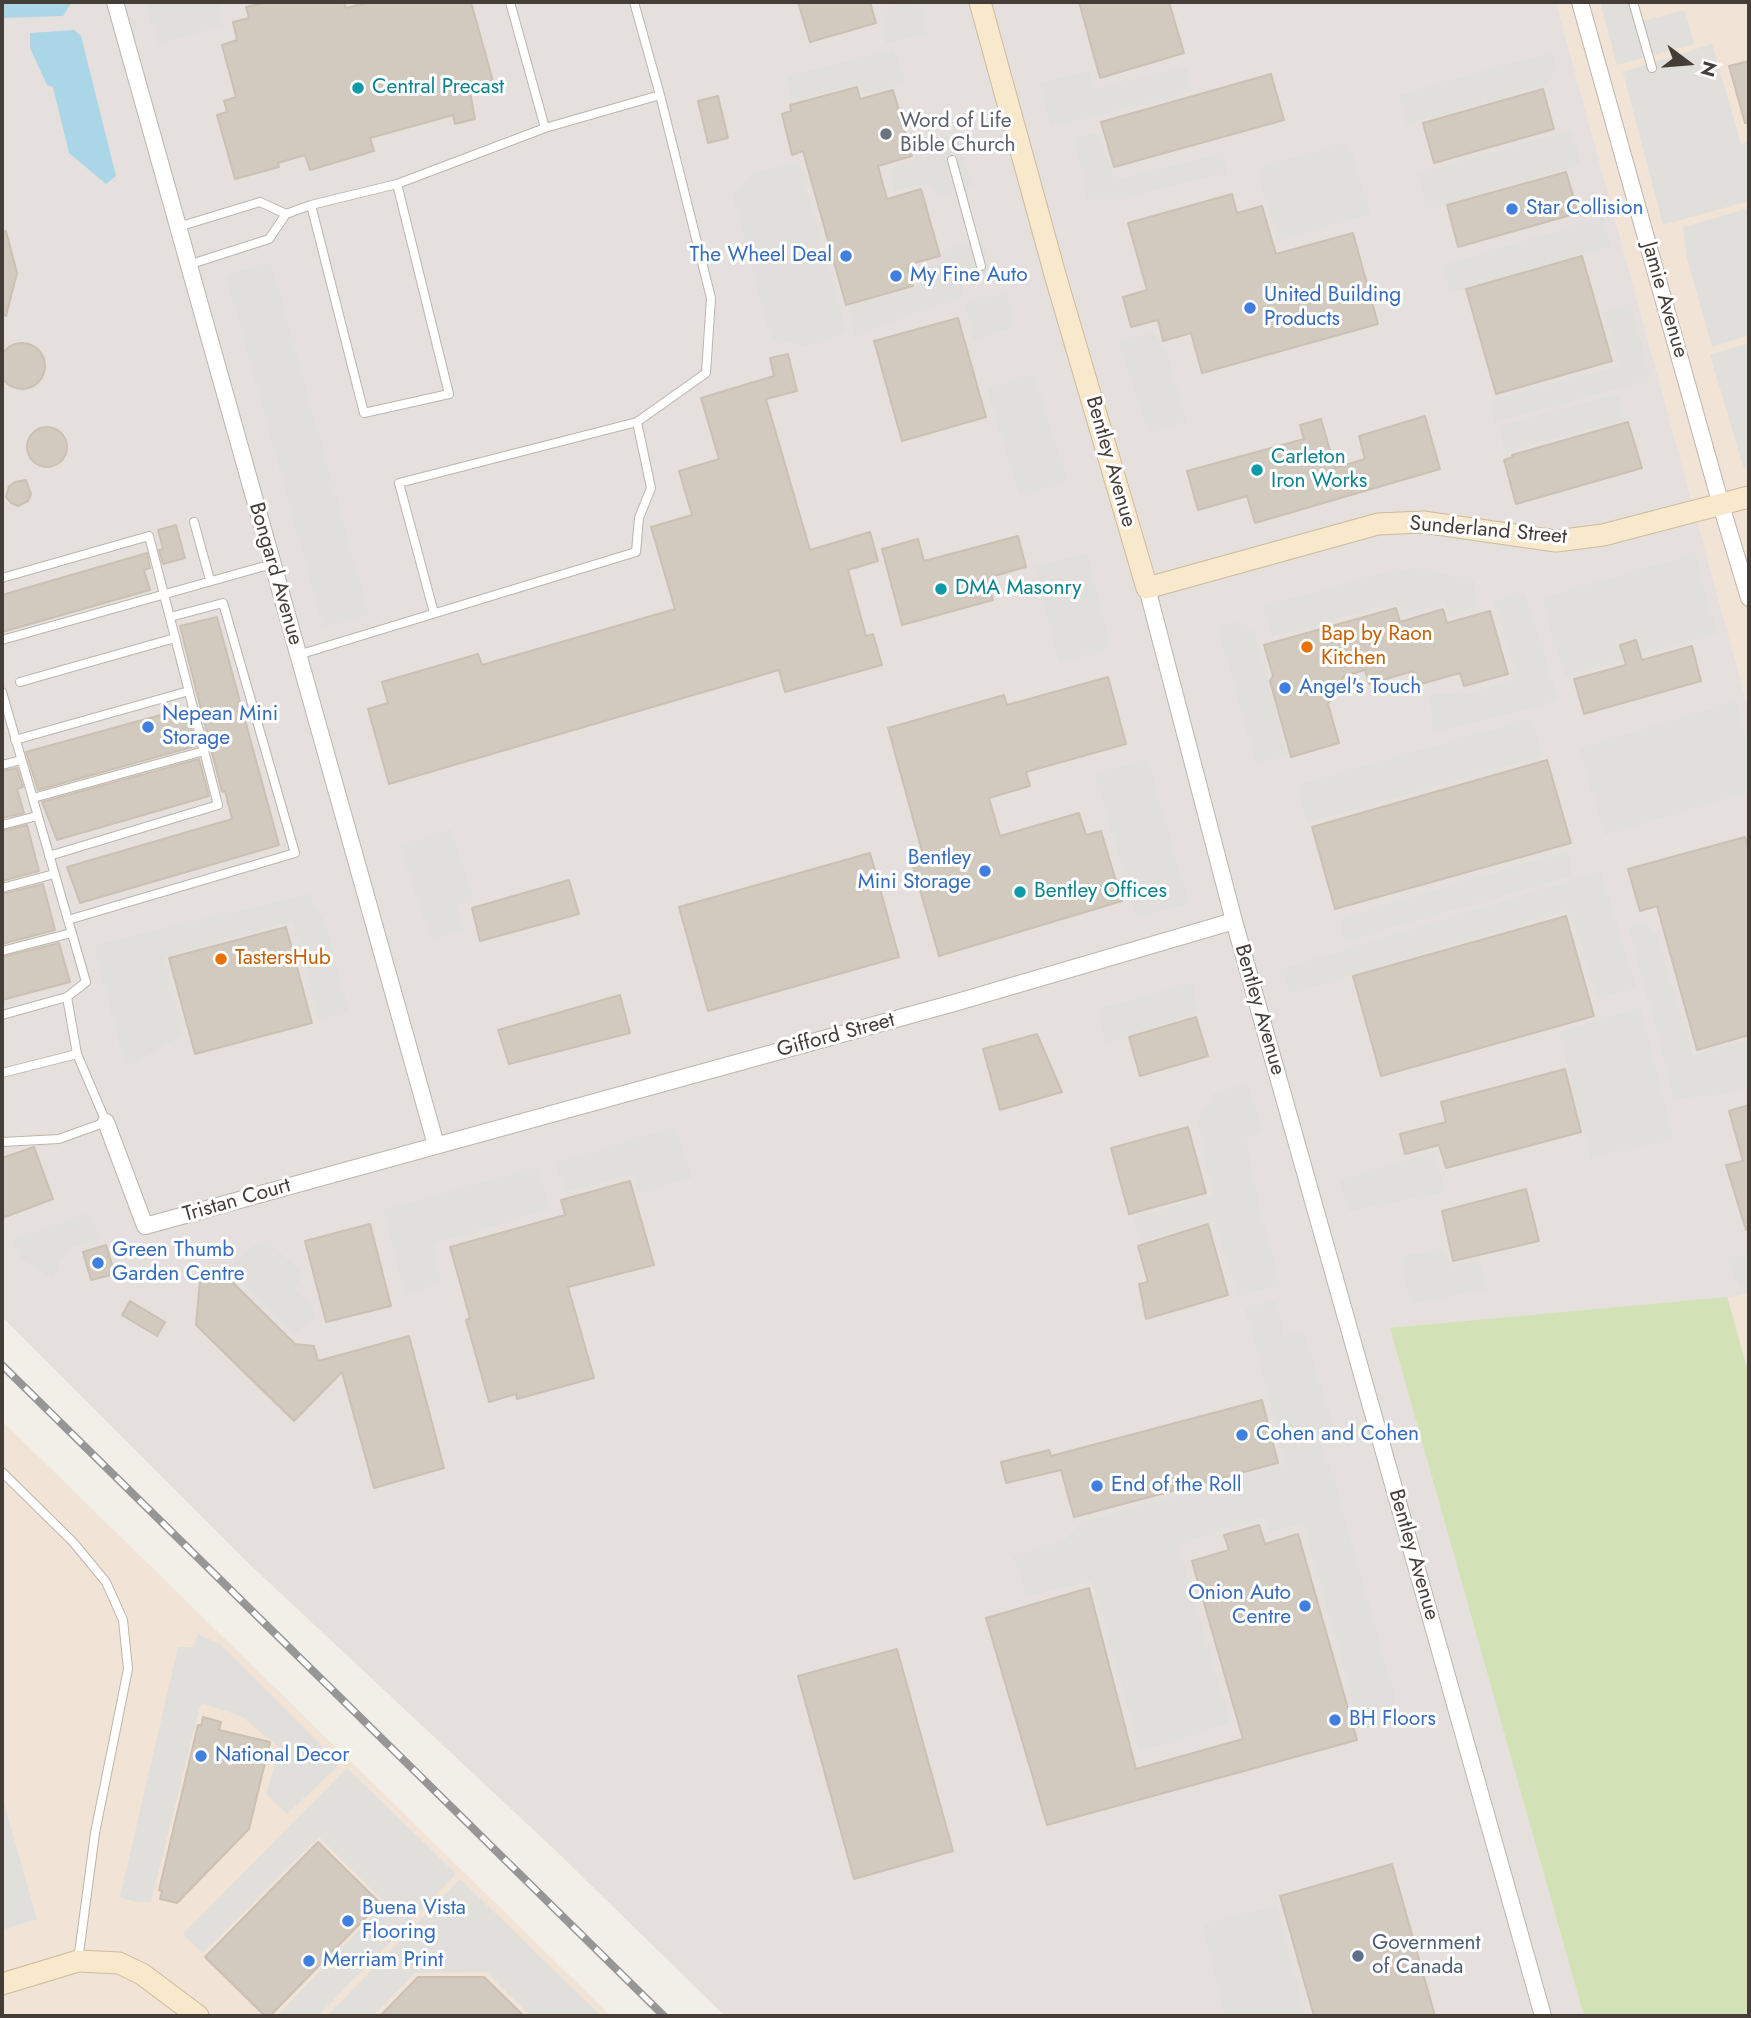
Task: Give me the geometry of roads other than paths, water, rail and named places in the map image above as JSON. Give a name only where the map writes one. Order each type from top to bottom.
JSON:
[{"type":"street","name":"Bongard Avenue","points":[[114,2],[436,1145]]},
{"type":"street","name":"Bentley Avenue","points":[[980,2],[1147,588],[1234,921],[1543,2016]]},
{"type":"street","name":"Jamie Avenue","points":[[1580,2],[1749,598]]},
{"type":"street","name":"Sunderland Street","points":[[1147,588],[1378,524],[1423,522],[1556,541],[1603,535],[1749,497]]},
{"type":"street","name":"Gifford Street","points":[[436,1145],[954,1003],[1234,921]]},
{"type":"street","name":"Tristan Court","points":[[106,1122],[145,1226],[436,1145]]},
{"type":"street","points":[[2,1984],[78,1961],[119,1963],[142,1973],[198,2016]]},
{"type":"lane","points":[[510,2],[545,128]]},
{"type":"lane","points":[[434,613],[399,483],[636,422],[706,373],[711,298],[634,2]]},
{"type":"lane","points":[[1633,2],[1652,68]]},
{"type":"lane","points":[[188,265],[269,239],[286,214],[311,205],[397,184],[545,128],[660,95]]},
{"type":"lane","points":[[952,160],[981,266]]},
{"type":"lane","points":[[311,205],[364,413],[449,394],[397,184]]},
{"type":"lane","points":[[178,227],[260,202],[286,214]]},
{"type":"lane","points":[[298,655],[636,552],[639,518],[651,488],[636,422]]},
{"type":"lane","points":[[194,523],[210,580]]},
{"type":"lane","points":[[2,578],[149,536],[218,805],[49,856]]},
{"type":"lane","points":[[2,640],[272,564]]},
{"type":"lane","points":[[68,920],[295,853],[223,603],[170,617]]},
{"type":"lane","points":[[20,682],[175,638]]},
{"type":"lane","points":[[15,740],[189,691]]},
{"type":"lane","points":[[2,1015],[67,998],[86,982],[3,698]]},
{"type":"lane","points":[[33,799],[204,751]]},
{"type":"lane","points":[[2,765],[21,760]]},
{"type":"lane","points":[[2,825],[37,816]]},
{"type":"lane","points":[[2,888],[54,874]]},
{"type":"lane","points":[[2,951],[71,933]]},
{"type":"lane","points":[[2,1142],[59,1139],[106,1122],[76,1054],[67,998]]},
{"type":"lane","points":[[2,1073],[76,1054]]},
{"type":"lane","points":[[2,1472],[73,1542],[106,1583],[123,1620],[128,1669],[95,1832],[78,1961]]},
{"type":"water","points":[[2,2],[69,2],[70,5],[63,16],[2,18]]},
{"type":"water","points":[[74,30],[81,36],[116,176],[106,184],[69,153],[53,87],[47,85],[30,48],[30,33]]},
{"type":"railway","points":[[2,1365],[664,2016]]},
{"type":"place","name":"Central Precast","points":[[358,88]]},
{"type":"place","name":"Word of Life Bible Church","points":[[886,134]]},
{"type":"place","name":"Star Collision","points":[[1512,209]]},
{"type":"place","name":"The Wheel Deal","points":[[846,256]]},
{"type":"place","name":"My Fine Auto","points":[[896,276]]},
{"type":"place","name":"United Building Products","points":[[1250,308]]},
{"type":"place","name":"Carleton Iron Works","points":[[1257,470]]},
{"type":"place","name":"DMA Masonry","points":[[941,589]]},
{"type":"place","name":"Bap by Raon Kitchen","points":[[1307,647]]},
{"type":"place","name":"Angel's Touch","points":[[1285,688]]},
{"type":"place","name":"Nepean Mini Storage","points":[[148,727]]},
{"type":"place","name":"Bentley Mini Storage","points":[[985,871]]},
{"type":"place","name":"Bentley Offices","points":[[1020,892]]},
{"type":"place","name":"TastersHub","points":[[221,959]]},
{"type":"place","name":"Green Thumb Garden Centre","points":[[98,1263]]},
{"type":"place","name":"Cohen and Cohen","points":[[1242,1435]]},
{"type":"place","name":"End of the Roll","points":[[1097,1486]]},
{"type":"place","name":"Onion Auto Centre","points":[[1305,1606]]},
{"type":"place","name":"BH Floors","points":[[1335,1720]]},
{"type":"place","name":"National Decor","points":[[201,1756]]},
{"type":"place","name":"Buena Vista Flooring","points":[[348,1921]]},
{"type":"place","name":"Government of Canada","points":[[1358,1956]]},
{"type":"place","name":"Merriam Print","points":[[309,1961]]}]
